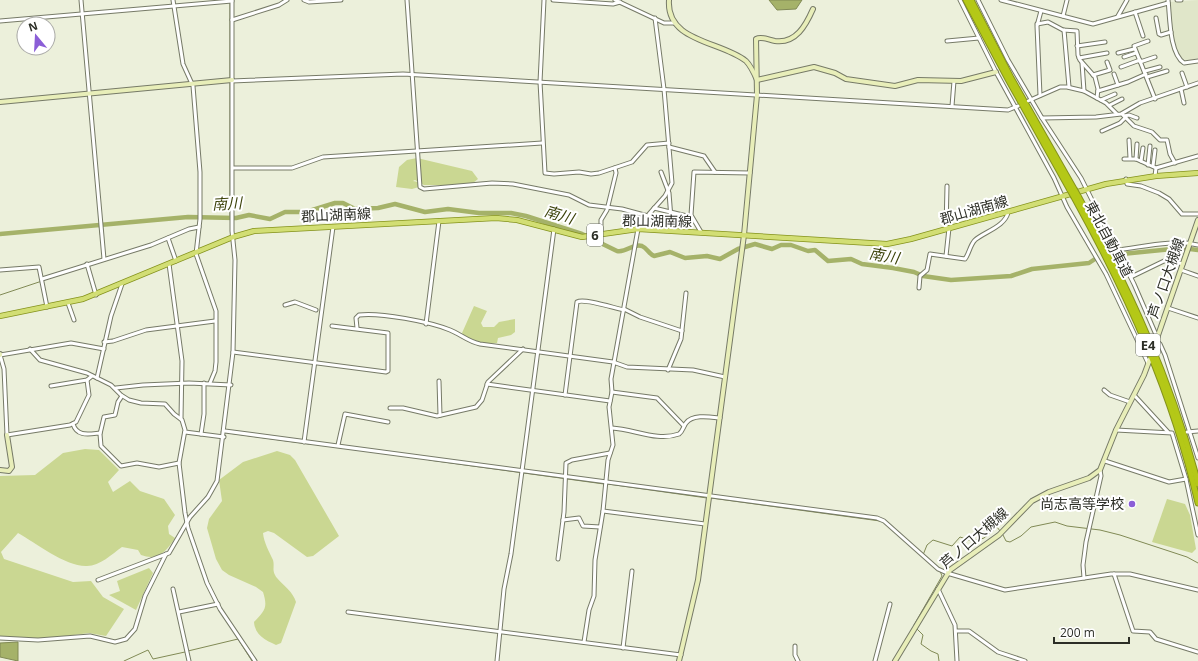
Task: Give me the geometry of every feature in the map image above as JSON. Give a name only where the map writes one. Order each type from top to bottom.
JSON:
[{"type":"highway","name":"東北自動車道","points":[[966,0],[1008,80],[1116,268],[1150,339],[1176,409],[1198,484]]},
{"type":"highway","name":"東北自動車道","points":[[971,0],[1011,78],[1072,190]]},
{"type":"highway","name":"東北自動車道","points":[[1076,197],[1121,287],[1153,359],[1180,435],[1198,503]]},
{"type":"main road","name":"郡山湖南線","points":[[0,316],[68,303],[96,294],[233,238],[254,231],[506,218],[582,237],[647,229],[887,244],[898,243],[1126,179],[1198,173]]},
{"type":"street","points":[[81,0],[104,259]]},
{"type":"street","points":[[173,0],[183,64],[192,83],[200,172],[200,217],[196,253],[216,311],[216,362],[215,371],[210,383]]},
{"type":"street","points":[[232,20],[279,5],[286,0]]},
{"type":"street","points":[[304,0],[309,2],[341,0]]},
{"type":"street","points":[[407,0],[419,185],[423,189],[453,188],[492,183],[513,184],[569,195],[589,205],[622,209],[648,216]]},
{"type":"street","points":[[544,0],[540,82],[542,143],[545,173],[579,172],[591,174],[615,168],[632,162],[647,145],[669,145],[704,156],[716,172]]},
{"type":"street","points":[[553,0],[613,4],[620,2]]},
{"type":"street","points":[[615,0],[667,24],[674,23]]},
{"type":"street","points":[[669,0],[669,10],[674,23],[680,30],[740,58],[752,68],[757,80]]},
{"type":"street","points":[[960,0],[996,72],[1017,107],[1062,196],[1106,274],[1149,361],[1116,430],[1105,461],[1100,470],[1097,494],[1085,548],[1084,578]]},
{"type":"street","points":[[978,0],[1030,100],[1087,189],[1130,277],[1156,341],[1160,344],[1165,355],[1198,458]]},
{"type":"street","points":[[1001,0],[1093,24],[1168,1],[1171,32],[1181,61],[1187,63],[1198,61]]},
{"type":"street","points":[[1063,16],[1067,0]]},
{"type":"street","points":[[1118,16],[1127,0]]},
{"type":"street","points":[[0,21],[231,1],[235,298],[230,385],[225,431],[217,481],[214,488],[187,523],[175,544],[166,554],[145,596],[135,629],[126,639],[115,642],[90,636],[38,640],[0,638]]},
{"type":"street","points":[[680,661],[698,580],[744,235],[757,95],[756,39],[760,37],[781,41],[794,37],[805,26],[813,9]]},
{"type":"street","points":[[1040,95],[1037,24],[1041,11]]},
{"type":"street","points":[[1135,12],[1143,36]]},
{"type":"street","points":[[647,229],[648,216],[668,191],[672,183],[664,89],[655,18]]},
{"type":"street","points":[[1156,18],[1159,34],[1161,35],[1171,32]]},
{"type":"street","points":[[1037,24],[1052,23],[1064,30],[1077,31],[1079,58],[1093,75],[1098,92],[1097,98]]},
{"type":"street","points":[[1064,30],[1069,87]]},
{"type":"street","points":[[947,41],[979,38]]},
{"type":"street","points":[[1118,53],[1134,49],[1134,46],[1148,41]]},
{"type":"street","points":[[1077,46],[1105,42]]},
{"type":"street","points":[[1134,49],[1155,98]]},
{"type":"street","points":[[1079,58],[1107,53]]},
{"type":"street","points":[[1124,57],[1136,53]]},
{"type":"street","points":[[1121,67],[1155,57]]},
{"type":"street","points":[[1093,75],[1110,70],[1107,62]]},
{"type":"street","points":[[1082,63],[1084,91]]},
{"type":"street","points":[[757,80],[814,67],[835,73],[846,79],[895,86],[918,80],[969,80],[996,72]]},
{"type":"street","points":[[1098,92],[1118,86],[1160,67]]},
{"type":"street","points":[[1146,74],[1167,71]]},
{"type":"street","points":[[1182,73],[1187,87]]},
{"type":"street","points":[[0,102],[165,88],[192,83],[412,74],[1008,110],[1017,107]]},
{"type":"street","points":[[1114,74],[1118,86]]},
{"type":"street","points":[[952,106],[954,81]]},
{"type":"street","points":[[1102,131],[1106,131],[1120,123],[1124,116],[1135,106],[1198,83]]},
{"type":"street","points":[[1030,100],[1060,87],[1069,87],[1084,91],[1101,100],[1118,114]]},
{"type":"street","points":[[1181,89],[1184,103]]},
{"type":"street","points":[[1101,100],[1115,94]]},
{"type":"street","points":[[1110,106],[1122,99]]},
{"type":"street","points":[[1042,118],[1096,117],[1118,114],[1124,116],[1135,126],[1152,132],[1160,140],[1167,140],[1170,152],[1175,162]]},
{"type":"street","points":[[1124,116],[1130,115],[1137,118]]},
{"type":"street","points":[[1129,140],[1130,158]]},
{"type":"street","points":[[233,168],[292,168],[323,157],[542,143]]},
{"type":"street","points":[[1136,159],[1137,144]]},
{"type":"street","points":[[1148,165],[1150,146]]},
{"type":"street","points":[[1141,161],[1143,148]]},
{"type":"street","points":[[1155,150],[1155,176]]},
{"type":"street","points":[[1124,159],[1136,159],[1155,167],[1198,156]]},
{"type":"street","points":[[601,234],[601,220],[608,208],[616,174],[615,168]]},
{"type":"street","points":[[661,172],[668,191],[672,230]]},
{"type":"street","points":[[701,232],[691,217],[693,172],[750,174]]},
{"type":"street","points":[[1126,179],[1127,184],[1145,187],[1165,196],[1183,214],[1198,214]]},
{"type":"street","points":[[946,256],[947,186]]},
{"type":"street","points":[[654,208],[691,217]]},
{"type":"street","points":[[919,288],[920,276],[927,270],[930,254],[965,259],[974,242],[1001,222],[1008,212]]},
{"type":"street","name":"芦ノ口大槻線","points":[[1156,341],[1198,220]]},
{"type":"street","points":[[426,324],[440,221]]},
{"type":"street","points":[[42,278],[199,227]]},
{"type":"street","points":[[304,442],[333,227]]},
{"type":"street","points":[[497,661],[504,589],[511,554],[554,229]]},
{"type":"street","points":[[584,642],[589,610],[594,596],[595,560],[603,511],[608,460],[614,438],[609,409],[612,392],[611,379],[638,229]]},
{"type":"street","points":[[168,238],[176,261]]},
{"type":"street","points":[[1117,250],[1189,244],[1198,245]]},
{"type":"street","points":[[1130,277],[1168,260],[1183,264]]},
{"type":"street","points":[[87,264],[96,294]]},
{"type":"street","points":[[169,264],[182,361],[181,419],[185,432],[179,464],[187,523],[207,583],[218,604],[255,661]]},
{"type":"street","points":[[0,270],[39,267],[48,307]]},
{"type":"street","points":[[1181,270],[1198,276]]},
{"type":"street","points":[[97,378],[104,349],[104,342],[122,284]]},
{"type":"street","points":[[668,370],[682,331],[686,292]]},
{"type":"street","points":[[285,305],[295,302],[316,310]]},
{"type":"street","points":[[565,395],[577,302],[590,302],[624,310],[682,331]]},
{"type":"street","points":[[68,303],[74,320]]},
{"type":"street","points":[[1168,308],[1198,318]]},
{"type":"street","points":[[357,328],[356,316],[364,314],[401,317],[448,329],[473,343],[615,363],[627,367],[702,371],[725,377]]},
{"type":"street","points":[[104,342],[113,341],[146,330],[215,321]]},
{"type":"street","points":[[233,352],[315,364],[388,371],[388,332],[332,326]]},
{"type":"street","points":[[0,470],[9,471],[12,467],[2,394],[4,369],[0,355],[72,343],[104,349]]},
{"type":"street","points":[[390,408],[403,408],[430,415],[440,415],[478,406],[486,384],[523,349]]},
{"type":"street","points":[[30,350],[40,360],[97,378],[116,388],[122,396],[141,403],[165,404],[181,419]]},
{"type":"street","points":[[51,386],[87,380],[92,376]]},
{"type":"street","points":[[7,435],[74,424],[78,420],[89,395],[87,380]]},
{"type":"street","points":[[439,381],[440,415]]},
{"type":"street","points":[[116,388],[143,385],[204,383],[230,385]]},
{"type":"street","points":[[201,434],[204,414],[204,383]]},
{"type":"street","points":[[486,384],[610,401]]},
{"type":"street","points":[[1104,390],[1110,395],[1130,402]]},
{"type":"street","points":[[612,392],[657,398],[684,426]]},
{"type":"street","points":[[1134,395],[1168,432]]},
{"type":"street","points":[[122,396],[118,402],[116,414],[105,416],[100,433],[102,448],[121,466],[137,463],[159,467],[179,464]]},
{"type":"street","points":[[338,445],[345,414],[388,422]]},
{"type":"street","points":[[612,428],[658,436],[677,435],[682,432],[684,426],[691,420],[705,417],[720,418]]},
{"type":"street","points":[[74,424],[76,431],[80,434],[100,433]]},
{"type":"street","points":[[1116,430],[1168,432],[1175,434],[1196,518],[1198,535]]},
{"type":"street","points":[[225,431],[880,519],[936,567],[947,573],[1010,590],[1114,574],[1130,574],[1198,590]]},
{"type":"street","points":[[1189,432],[1198,431]]},
{"type":"street","points":[[185,432],[224,437]]},
{"type":"street","points":[[558,559],[563,520],[567,462],[610,452]]},
{"type":"street","points":[[1105,461],[1169,482],[1186,479]]},
{"type":"street","name":"芦ノ口大槻線","points":[[895,661],[947,573],[994,539],[1032,501],[1050,492],[1089,478],[1100,470]]},
{"type":"street","points":[[603,511],[705,524]]},
{"type":"street","points":[[563,520],[579,518],[583,526],[600,527]]},
{"type":"street","points":[[98,580],[166,554]]},
{"type":"street","points":[[623,648],[632,571]]},
{"type":"street","points":[[1114,574],[1133,631],[1150,632],[1156,639],[1198,652]]},
{"type":"street","points":[[938,588],[953,620],[956,631],[957,661]]},
{"type":"street","points":[[173,589],[189,661]]},
{"type":"street","points":[[179,612],[218,604]]},
{"type":"street","points":[[875,661],[890,604]]},
{"type":"street","points":[[348,612],[681,655]]},
{"type":"street","points":[[956,631],[969,631],[998,652],[1025,661]]},
{"type":"street","points":[[795,646],[795,655],[798,661]]},
{"type":"shaded area","points":[[769,0],[802,0],[796,9],[777,10]]},
{"type":"shaded area","points":[[1198,0],[1198,58],[1187,61],[1180,57],[1173,38],[1170,2]]},
{"type":"shaded area","points":[[417,158],[472,171],[478,179],[473,183],[454,185],[424,185],[415,180],[413,181],[418,182],[419,187],[412,189],[396,187],[399,167],[407,160]]},
{"type":"shaded area","points":[[474,306],[487,311],[481,323],[483,327],[494,327],[499,322],[515,319],[515,332],[511,335],[498,338],[497,343],[483,343],[468,339],[462,333]]},
{"type":"shaded area","points":[[85,449],[99,450],[119,470],[108,482],[113,492],[130,481],[140,491],[164,499],[175,515],[168,526],[169,534],[175,538],[165,551],[157,556],[147,557],[141,555],[138,550],[122,547],[101,562],[87,566],[70,563],[61,559],[18,533],[1,552],[4,559],[73,582],[91,581],[103,597],[124,609],[106,636],[89,633],[51,638],[0,640],[0,476],[35,475],[63,453]]},
{"type":"shaded area","points":[[277,451],[290,455],[295,460],[339,536],[313,556],[307,557],[274,533],[268,531],[263,533],[274,562],[275,575],[291,592],[296,602],[281,643],[276,645],[258,634],[255,627],[254,622],[263,611],[265,605],[263,592],[222,570],[216,559],[207,528],[209,519],[222,501],[219,480],[243,462]]},
{"type":"shaded area","points":[[1167,499],[1185,504],[1190,515],[1196,549],[1192,553],[1152,542]]},
{"type":"shaded area","points":[[149,568],[153,573],[136,610],[109,595],[120,591],[117,581]]},
{"type":"shaded area","points":[[18,642],[18,661],[0,657],[0,643]]},
{"type":"waterway","points":[[230,3],[230,79]]},
{"type":"waterway","points":[[230,82],[230,218]]},
{"type":"waterway","name":"南川","points":[[0,234],[188,217],[236,218],[249,215],[270,219],[285,212],[306,212],[335,203],[343,203],[355,209],[378,208],[395,204],[425,212],[448,209],[479,213],[511,213],[526,216],[582,234],[617,251],[624,251],[638,245],[644,247],[654,256],[670,252],[685,258],[707,256],[720,259],[738,249],[755,244],[772,249],[781,245],[791,245],[808,251],[815,250],[828,261],[851,259],[862,264],[893,268],[914,272],[923,276],[951,280],[1011,276],[1032,269],[1089,263],[1095,259]]},
{"type":"waterway","points":[[99,225],[101,239]]},
{"type":"waterway","name":"南川","points":[[1122,254],[1182,248],[1198,250]]},
{"type":"waterway","points":[[0,295],[45,280]]},
{"type":"waterway","points":[[221,432],[309,444]]},
{"type":"waterway","points":[[429,460],[604,484]]},
{"type":"waterway","points":[[608,484],[707,498]]},
{"type":"waterway","points":[[711,498],[880,521]]},
{"type":"waterway","points":[[1002,533],[1006,541],[1010,542],[1021,536],[1031,527],[1055,522],[1067,526],[1100,530],[1120,535],[1187,557],[1198,563]]},
{"type":"waterway","points":[[923,555],[927,545],[933,540],[952,546],[960,537],[969,540],[978,540],[984,538],[997,527],[1000,531]]},
{"type":"waterway","points":[[917,552],[936,569]]},
{"type":"waterway","points":[[914,625],[942,576],[940,571]]},
{"type":"waterway","points":[[916,628],[923,635],[921,644],[938,654],[939,661]]},
{"type":"waterway","points":[[188,651],[238,639],[252,661]]},
{"type":"waterway","points":[[124,661],[148,650],[153,659],[185,652]]},
{"type":"place","name":"尚志高等学校","points":[[1132,504]]}]
